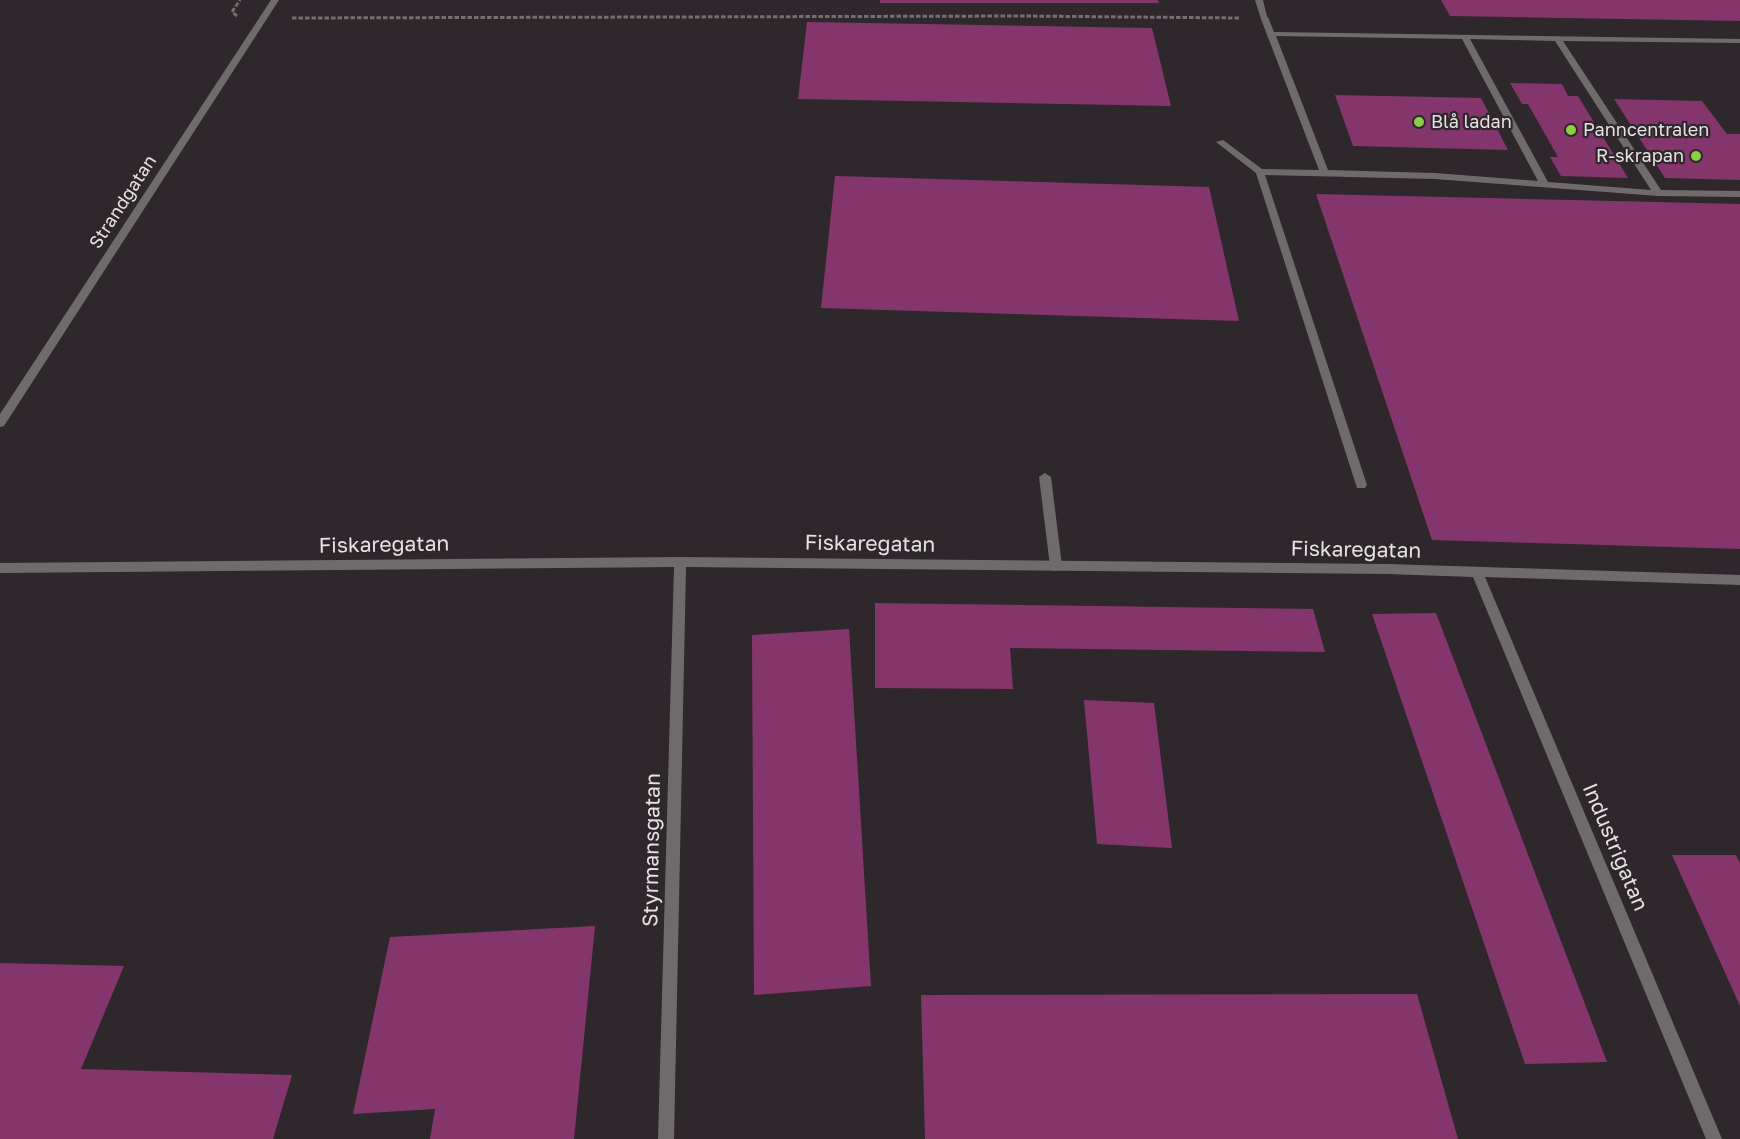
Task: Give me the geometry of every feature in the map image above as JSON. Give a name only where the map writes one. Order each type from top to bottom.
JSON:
[{"type":"street","name":"Strandgatan","points":[[0,423],[274,0]]},
{"type":"street","points":[[1259,0],[1325,173]]},
{"type":"street","points":[[1271,34],[1740,41]]},
{"type":"street","points":[[1465,37],[1545,185]]},
{"type":"street","points":[[1557,38],[1658,193]]},
{"type":"street","points":[[1220,142],[1260,172],[1361,485]]},
{"type":"street","points":[[1260,172],[1435,176],[1658,193],[1740,194]]},
{"type":"street","points":[[1045,477],[1056,566]]},
{"type":"street","name":"Fiskaregatan","points":[[0,568],[680,562],[1387,569],[1740,580]]},
{"type":"street","name":"Styrmansgatan","points":[[666,1139],[680,562]]},
{"type":"street","name":"Industrigatan","points":[[1477,572],[1714,1139]]},
{"type":"path","points":[[263,18],[1021,16],[1266,19]]},
{"type":"building","points":[[880,0],[1158,0],[1159,3],[880,3]]},
{"type":"building","points":[[1441,0],[1740,0],[1740,21],[1450,16]]},
{"type":"building","points":[[807,22],[1152,28],[1171,106],[798,99]]},
{"type":"building","name":"Panncentralen","points":[[1510,83],[1562,84],[1568,96],[1578,96],[1628,178],[1561,176],[1550,157],[1558,157],[1528,104],[1522,104]]},
{"type":"building","name":"Blå ladan","points":[[1335,95],[1481,98],[1508,150],[1353,146]]},
{"type":"building","name":"R-skrapan","points":[[1614,99],[1702,101],[1727,134],[1740,134],[1740,180],[1665,178]]},
{"type":"building","points":[[835,176],[1209,187],[1239,321],[821,308]]},
{"type":"building","points":[[1316,194],[1740,204],[1740,549],[1432,540]]},
{"type":"building","points":[[875,603],[1313,609],[1325,652],[1010,648],[1013,689],[875,688]]},
{"type":"building","points":[[1436,613],[1607,1062],[1525,1064],[1372,614]]},
{"type":"building","points":[[849,629],[871,986],[754,995],[752,635]]},
{"type":"building","points":[[1084,700],[1154,703],[1172,848],[1097,844]]},
{"type":"building","points":[[1672,855],[1736,855],[1740,863],[1740,1006]]},
{"type":"building","points":[[595,926],[574,1139],[430,1139],[435,1109],[353,1114],[390,937]]},
{"type":"building","points":[[0,963],[124,966],[81,1069],[292,1075],[273,1139],[0,1139]]},
{"type":"building","points":[[1417,994],[1458,1139],[925,1139],[921,995]]},
{"type":"place","name":"Blå ladan","points":[[1419,122]]},
{"type":"place","name":"Panncentralen","points":[[1571,130]]},
{"type":"place","name":"R-skrapan","points":[[1696,156]]}]
